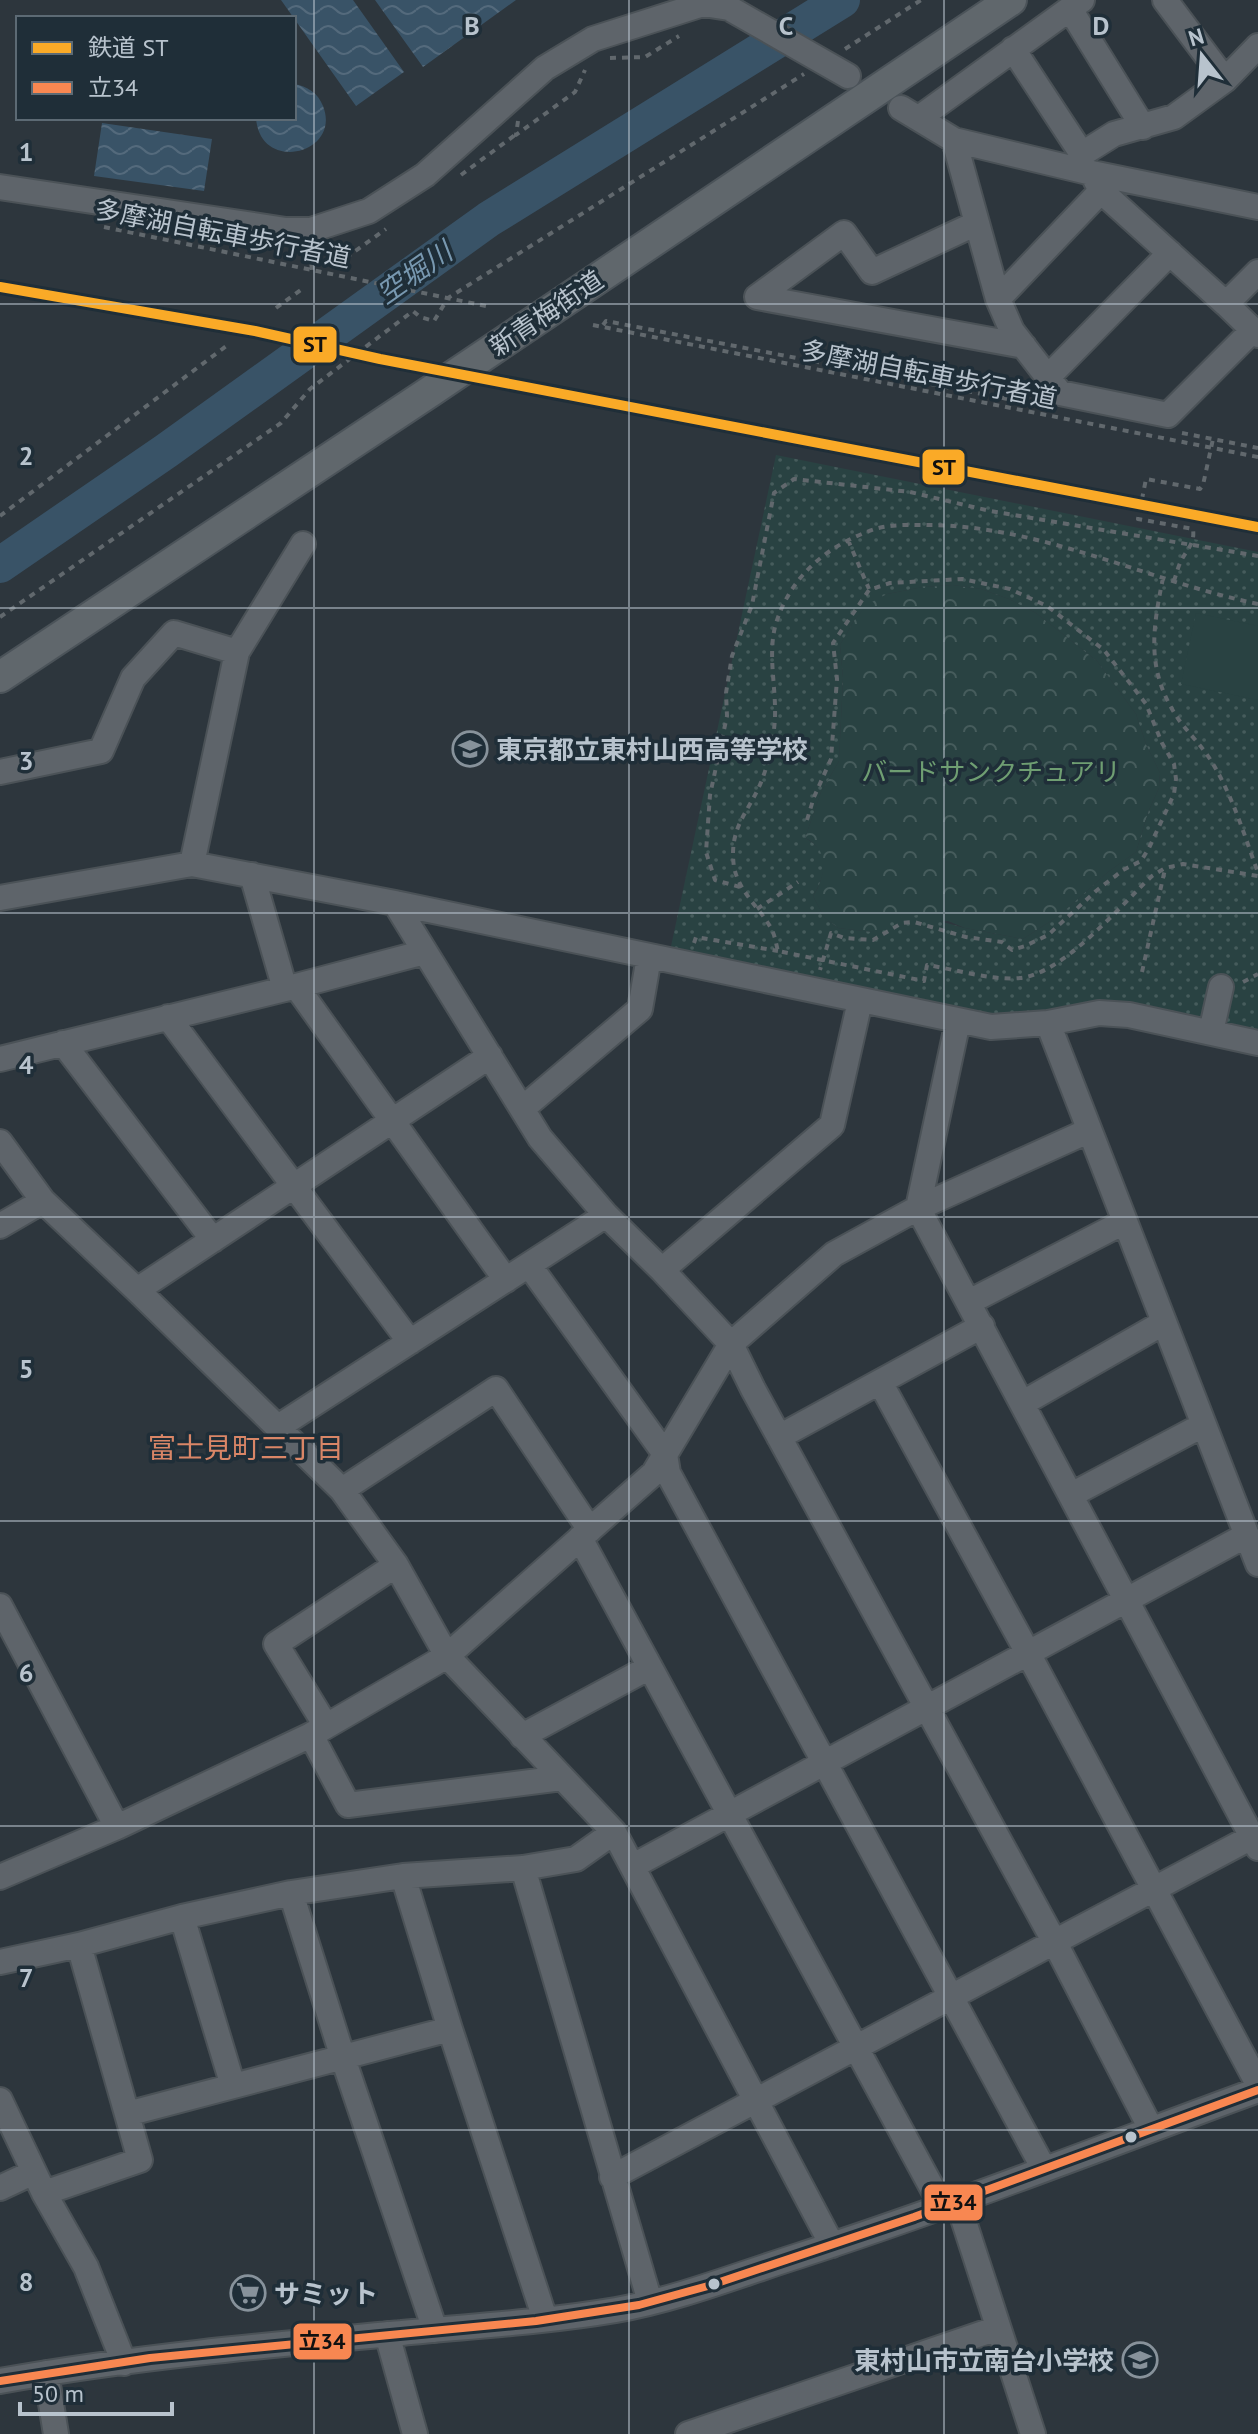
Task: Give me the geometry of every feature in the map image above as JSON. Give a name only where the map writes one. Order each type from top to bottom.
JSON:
[{"type":"main road","name":"新青梅街道","points":[[0,677],[1011,0]]},
{"type":"street","points":[[1165,0],[1225,80]]},
{"type":"street","points":[[0,187],[286,230],[311,230],[369,211],[414,183],[545,68],[593,39],[703,4],[729,8],[848,76]]},
{"type":"street","points":[[1143,127],[1076,4],[1013,49],[910,113],[954,140],[1258,207]]},
{"type":"street","points":[[998,299],[1114,134],[1174,117],[1225,80],[1258,46]]},
{"type":"street","points":[[954,140],[998,299],[1012,331],[1060,393],[1168,415],[1256,333],[1089,172],[1013,49]]},
{"type":"street","points":[[977,223],[872,272],[844,233],[757,297],[1024,346]]},
{"type":"street","points":[[1048,377],[1170,253]]},
{"type":"street","points":[[1226,304],[1258,272]]},
{"type":"street","points":[[192,864],[237,652],[303,544]]},
{"type":"street","points":[[0,772],[101,751],[133,678],[174,633],[237,652]]},
{"type":"street","points":[[0,898],[192,864],[991,1027],[1048,1023],[1099,1013],[1129,1015],[1258,1043]]},
{"type":"street","points":[[252,875],[290,988],[393,1120],[506,1280]]},
{"type":"street","points":[[395,903],[540,1138],[606,1215],[731,1344],[1054,1941],[1151,2129]]},
{"type":"street","points":[[0,1059],[425,952]]},
{"type":"street","points":[[522,1109],[640,1009],[649,957]]},
{"type":"street","points":[[1211,1032],[1221,987]]},
{"type":"street","points":[[662,1270],[832,1125],[860,1001]]},
{"type":"street","points":[[168,1017],[410,1342]]},
{"type":"street","points":[[612,2177],[1054,1941],[1255,1842],[918,1208],[958,1021]]},
{"type":"street","points":[[1048,1023],[1258,1564]]},
{"type":"street","points":[[63,1043],[213,1240]]},
{"type":"street","points":[[137,1290],[490,1056]]},
{"type":"street","points":[[0,1877],[117,1827],[318,1730],[447,1656],[654,1473],[731,1344],[834,1254],[918,1208],[1088,1131]]},
{"type":"street","points":[[0,1142],[43,1201],[342,1490],[396,1565],[447,1656],[614,1832],[832,2245]]},
{"type":"street","points":[[0,1226],[43,1201]]},
{"type":"street","points":[[278,1427],[606,1215]]},
{"type":"street","points":[[969,1302],[1124,1222]]},
{"type":"street","points":[[529,1265],[665,1454],[668,1473],[1044,2169]]},
{"type":"street","points":[[1023,1403],[1163,1323]]},
{"type":"street","points":[[779,1437],[982,1326]]},
{"type":"street","points":[[0,2381],[248,2347],[545,2319],[650,2302],[950,2205],[1258,2087],[1155,1889],[880,1382]]},
{"type":"street","points":[[342,1490],[496,1389],[585,1534],[650,1667],[856,2047],[950,2205],[998,2328],[1033,2434]]},
{"type":"street","points":[[1071,1495],[1203,1425]]},
{"type":"street","points":[[633,1866],[1247,1535]]},
{"type":"street","points":[[396,1565],[276,1644],[318,1730],[348,1805],[562,1778]]},
{"type":"street","points":[[0,1606],[117,1827]]},
{"type":"street","points":[[522,1736],[650,1667]]},
{"type":"street","points":[[0,1962],[291,1893],[403,1876],[523,1868],[576,1859],[614,1832]]},
{"type":"street","points":[[523,1868],[650,2302]]},
{"type":"street","points":[[403,1876],[545,2319]]},
{"type":"street","points":[[291,1893],[435,2330]]},
{"type":"street","points":[[182,1917],[233,2086]]},
{"type":"street","points":[[0,2188],[140,2160],[79,1945]]},
{"type":"street","points":[[127,2114],[450,2029]]},
{"type":"street","points":[[0,2100],[39,2182],[86,2267],[124,2363]]},
{"type":"street","points":[[688,2434],[998,2328]]},
{"type":"street","points":[[387,2334],[415,2434]]},
{"type":"street","points":[[46,2373],[56,2434]]},
{"type":"path","points":[[610,58],[645,57],[682,34]]},
{"type":"path","points":[[511,100],[517,114],[516,135],[575,92],[585,71],[595,61]]},
{"type":"path","points":[[0,617],[281,423],[310,389],[413,311],[420,317],[434,321],[448,298],[761,99]]},
{"type":"path","name":"多摩湖自転車歩行者道","points":[[95,225],[486,306]]},
{"type":"path","points":[[336,250],[345,258]]},
{"type":"path","points":[[276,308],[302,289]]},
{"type":"path","points":[[603,326],[606,321],[1057,409]]},
{"type":"path","name":"多摩湖自転車歩行者道","points":[[593,325],[1258,457]]},
{"type":"path","points":[[0,516],[229,344]]},
{"type":"path","points":[[1182,433],[1258,448]]},
{"type":"path","points":[[1174,581],[1181,561],[1192,544],[1193,529],[1138,519],[1146,479],[1200,489],[1213,439]]},
{"type":"path","points":[[740,887],[715,880],[706,852],[710,795],[727,716],[726,693],[732,656],[752,605],[774,493],[794,479],[910,492],[990,511],[1258,556]]},
{"type":"path","points":[[778,951],[773,930],[740,887],[733,848],[738,823],[763,779],[771,749],[775,717],[772,648],[775,627],[783,605],[801,575],[824,556],[848,540],[877,528],[946,525],[984,529],[1065,547],[1258,604]]},
{"type":"path","points":[[848,540],[869,590]]},
{"type":"path","points":[[686,965],[696,937],[924,981],[927,965],[1002,978],[1021,978],[1041,972],[1064,958],[1152,876],[1165,868],[1183,864],[1258,874],[1213,763],[1175,714],[1159,684],[1153,629],[1163,578]]},
{"type":"path","points":[[807,820],[831,759],[837,679],[833,643],[869,590],[890,583],[962,579],[1010,589],[1047,606],[1104,650],[1146,704],[1174,764],[1176,779],[1174,794],[1141,861],[1123,870],[1096,891],[1048,935],[1012,950],[1002,942],[966,937],[914,922],[902,923],[873,940],[844,938],[831,933],[823,961]]},
{"type":"path","points":[[1142,972],[1165,868]]},
{"type":"path","points":[[757,909],[798,882]]},
{"type":"green space","points":[[776,455],[1258,552],[1258,1033],[1148,1009],[992,1021],[670,951]],"holes":[[[953,585],[981,589],[1036,613],[1097,661],[1136,714],[1160,773],[1159,788],[1136,852],[1108,872],[1060,915],[1023,939],[917,915],[895,919],[872,932],[838,928],[824,917],[813,896],[824,864],[819,850],[805,838],[821,792],[839,761],[843,678],[840,645],[855,619],[870,603],[887,594]]]},
{"type":"green space","name":"バードサンクチュアリ","points":[[953,585],[981,589],[1036,613],[1097,661],[1136,714],[1160,773],[1159,788],[1136,852],[1108,872],[1060,915],[1023,939],[965,928],[948,921],[872,932],[838,928],[824,917],[813,896],[821,881],[822,856],[805,838],[821,792],[839,761],[843,678],[840,645],[855,619],[870,602],[887,594]]},
{"type":"green space","points":[[1196,613],[1258,626],[1258,700],[1181,684]]},
{"type":"water","points":[[281,0],[353,0],[404,72],[356,106],[296,21],[296,16],[292,16]]},
{"type":"water","points":[[375,0],[516,0],[423,67]]},
{"type":"water","points":[[296,85],[308,88],[318,97],[326,123],[321,136],[311,146],[298,151],[284,151],[271,146],[261,136],[257,120],[296,120]]},
{"type":"water","points":[[102,123],[212,139],[204,191],[94,176]]},
{"type":"waterway","name":"空堀川","points":[[0,565],[166,451],[489,219],[842,0]]},
{"type":"rail line","name":"ST","points":[[0,287],[255,331],[380,359],[1258,527]]},
{"type":"transit line","name":"立34","points":[[0,2381],[150,2358],[536,2321],[639,2305],[708,2286],[914,2217],[1258,2090]]},
{"type":"place","name":"東京都立東村山西高等学校","points":[[470,749]]},
{"type":"place","name":"サミット","points":[[248,2293]]},
{"type":"place","name":"東村山市立南台小学校","points":[[1140,2360]]},
{"type":"district","name":"富士見町三丁目","points":[[246,1447]]}]
